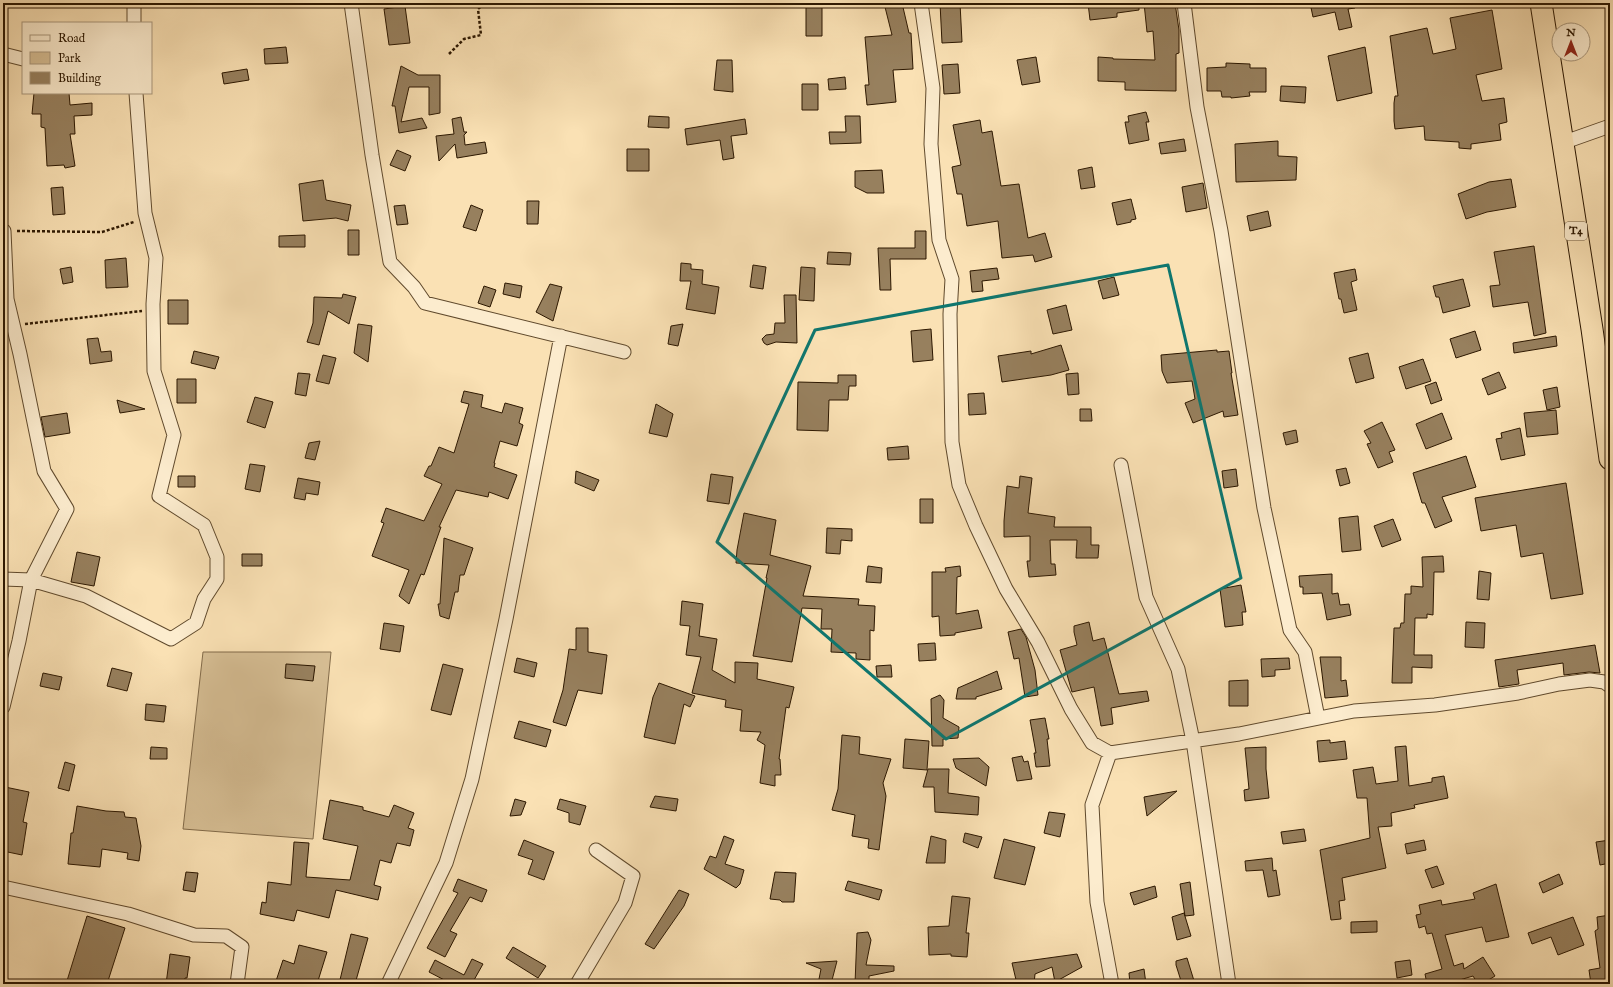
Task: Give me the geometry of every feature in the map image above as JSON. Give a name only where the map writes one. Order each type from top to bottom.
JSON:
[{"type":"highway","name":"T4","points":[[1541,3],[1610,459]]},
{"type":"street","points":[[134,3],[134,22]]},
{"type":"street","points":[[351,3],[372,155],[390,262],[414,287],[425,303],[624,352]]},
{"type":"street","points":[[921,3],[933,88],[931,144],[939,240],[952,279],[950,314],[952,442],[958,484],[1006,589],[1038,642],[1071,709],[1092,743],[1110,753],[1239,734],[1354,711],[1435,705],[1518,693],[1559,684],[1590,680],[1604,682],[1610,686]]},
{"type":"street","points":[[1184,3],[1197,107],[1221,232],[1264,508],[1290,630],[1305,652],[1318,718]]},
{"type":"street","points":[[3,54],[22,59]]},
{"type":"street","points":[[3,579],[31,580],[86,596],[172,639],[196,623],[204,598],[216,579],[216,557],[204,525],[159,496],[174,435],[154,371],[153,310],[156,258],[146,219],[136,94]]},
{"type":"street","points":[[1562,143],[1610,126]]},
{"type":"street","points":[[3,707],[19,641],[31,580],[67,509],[44,471],[7,299],[4,231]]},
{"type":"street","points":[[388,984],[446,863],[472,779],[506,619],[561,336]]},
{"type":"street","points":[[1121,465],[1146,597],[1178,669],[1193,741],[1229,984]]},
{"type":"street","points":[[1110,753],[1092,805],[1097,902],[1112,984]]},
{"type":"street","points":[[577,984],[625,903],[633,876],[596,850]]},
{"type":"street","points":[[3,887],[128,914],[194,935],[226,936],[242,947],[237,984]]},
{"type":"path","points":[[449,54],[464,40],[481,35],[478,9],[485,3]]},
{"type":"path","points":[[4,231],[102,232],[146,219]]},
{"type":"path","points":[[13,325],[153,310]]},
{"type":"highlighted area","points":[[1168,265],[1241,578],[946,739],[717,542],[815,330]]},
{"type":"green space","points":[[203,652],[331,652],[313,839],[183,829]]},
{"type":"building","points":[[806,3],[822,7],[822,36],[806,36]]},
{"type":"building","points":[[884,3],[902,3],[909,33],[911,33],[913,69],[893,70],[896,102],[867,105],[865,85],[869,85],[865,37],[892,35]]},
{"type":"building","points":[[940,3],[960,3],[962,42],[942,43]]},
{"type":"building","points":[[1088,3],[1139,3],[1139,10],[1117,13],[1117,17],[1090,20]]},
{"type":"building","points":[[1144,3],[1175,3],[1179,30],[1179,53],[1176,54],[1176,91],[1125,90],[1125,82],[1098,81],[1098,57],[1113,59],[1155,60],[1153,31],[1147,32]]},
{"type":"building","points":[[1310,3],[1355,3],[1355,8],[1348,9],[1352,27],[1339,30],[1335,12],[1313,17]]},
{"type":"building","points":[[405,6],[410,43],[389,45],[384,9]]},
{"type":"building","points":[[1492,10],[1502,69],[1476,75],[1482,101],[1504,98],[1507,122],[1499,124],[1501,140],[1471,144],[1471,149],[1459,148],[1459,142],[1425,140],[1424,126],[1395,129],[1394,103],[1395,96],[1398,96],[1390,36],[1427,28],[1433,54],[1456,49],[1450,18]]},
{"type":"building","points":[[286,47],[288,63],[265,64],[264,49]]},
{"type":"building","points":[[1365,47],[1372,93],[1337,101],[1328,56]]},
{"type":"building","points":[[1036,57],[1040,82],[1022,85],[1017,60]]},
{"type":"building","points":[[717,60],[732,60],[733,92],[714,90]]},
{"type":"building","points":[[1226,63],[1250,64],[1250,68],[1266,68],[1266,92],[1249,92],[1250,96],[1231,98],[1222,97],[1221,91],[1207,91],[1207,68],[1226,67]]},
{"type":"building","points":[[958,64],[960,93],[944,94],[942,65]]},
{"type":"building","points":[[401,66],[418,75],[440,75],[440,113],[429,115],[429,87],[409,87],[401,122],[422,118],[427,128],[399,133],[395,106],[392,106]]},
{"type":"building","points":[[247,69],[249,80],[224,84],[222,73]]},
{"type":"building","points":[[845,77],[846,89],[829,90],[828,79]]},
{"type":"building","points":[[802,84],[818,84],[818,110],[802,110]]},
{"type":"building","points":[[1281,86],[1306,87],[1305,103],[1280,101]]},
{"type":"building","points":[[34,94],[69,94],[70,105],[92,103],[92,115],[74,116],[75,134],[70,134],[75,166],[65,168],[64,165],[47,166],[45,128],[41,127],[41,114],[32,114]]},
{"type":"building","points":[[1146,112],[1149,122],[1146,122],[1149,140],[1129,144],[1125,122],[1129,122],[1128,116]]},
{"type":"building","points":[[649,116],[669,117],[669,128],[648,127]]},
{"type":"building","points":[[845,116],[860,116],[861,143],[830,144],[829,132],[846,132]]},
{"type":"building","points":[[461,117],[464,132],[467,132],[464,135],[465,145],[485,142],[487,153],[457,158],[455,144],[439,161],[436,136],[454,134],[452,119]]},
{"type":"building","points":[[745,119],[747,134],[731,136],[734,158],[723,160],[720,140],[687,145],[685,129]]},
{"type":"building","points":[[980,120],[982,133],[992,131],[1001,186],[1019,184],[1028,238],[1045,233],[1052,257],[1035,262],[1033,255],[1002,258],[998,221],[967,226],[962,194],[957,194],[952,167],[961,165],[953,125]]},
{"type":"building","points":[[1184,139],[1186,151],[1161,154],[1159,143]]},
{"type":"building","points":[[1278,141],[1278,156],[1297,157],[1296,180],[1236,182],[1235,144]]},
{"type":"building","points":[[627,149],[649,149],[649,171],[627,171]]},
{"type":"building","points":[[397,150],[411,156],[405,171],[390,165]]},
{"type":"building","points":[[1092,167],[1095,187],[1081,189],[1078,170]]},
{"type":"building","points":[[882,170],[884,193],[867,193],[855,187],[855,171]]},
{"type":"building","points":[[1511,179],[1516,207],[1487,212],[1466,219],[1458,194],[1489,182]]},
{"type":"building","points":[[323,180],[326,200],[351,205],[348,221],[336,218],[303,221],[299,184]]},
{"type":"building","points":[[1203,183],[1207,208],[1186,212],[1182,187]]},
{"type":"building","points":[[63,187],[65,214],[53,215],[51,188]]},
{"type":"building","points":[[1131,199],[1136,219],[1131,220],[1131,222],[1117,225],[1112,203]]},
{"type":"building","points":[[527,201],[539,201],[538,224],[527,224]]},
{"type":"building","points":[[405,205],[408,224],[397,225],[394,206]]},
{"type":"building","points":[[471,205],[483,210],[476,231],[463,227]]},
{"type":"building","points":[[1268,211],[1271,226],[1250,231],[1247,216]]},
{"type":"building","points":[[348,230],[359,230],[359,255],[348,255]]},
{"type":"building","points":[[915,231],[926,231],[926,259],[890,259],[891,290],[880,290],[878,248],[915,248]]},
{"type":"building","points":[[305,235],[305,247],[279,247],[279,236]]},
{"type":"building","points":[[1534,246],[1546,333],[1534,336],[1528,302],[1493,307],[1490,286],[1500,285],[1494,252]]},
{"type":"building","points":[[828,252],[851,253],[850,265],[827,264]]},
{"type":"building","points":[[126,258],[128,287],[106,288],[105,260]]},
{"type":"building","points":[[681,263],[691,264],[691,269],[703,270],[702,284],[719,287],[715,314],[686,309],[691,281],[680,281]]},
{"type":"building","points":[[753,265],[766,267],[763,289],[750,287]]},
{"type":"building","points":[[71,267],[73,282],[63,284],[60,269]]},
{"type":"building","points":[[801,267],[815,268],[814,301],[799,300]]},
{"type":"building","points":[[997,268],[999,279],[982,281],[983,291],[972,292],[970,271]]},
{"type":"building","points":[[1355,269],[1357,280],[1351,282],[1357,310],[1344,313],[1341,299],[1339,299],[1334,273]]},
{"type":"building","points":[[1114,277],[1119,295],[1103,299],[1098,281]]},
{"type":"building","points":[[1463,279],[1470,306],[1443,313],[1439,297],[1436,297],[1433,286]]},
{"type":"building","points":[[505,283],[522,286],[520,298],[503,294]]},
{"type":"building","points":[[550,284],[562,287],[553,321],[536,312]]},
{"type":"building","points":[[484,286],[496,290],[490,307],[478,303]]},
{"type":"building","points":[[343,294],[356,297],[349,324],[328,311],[319,345],[307,342],[313,323],[314,297],[342,298]]},
{"type":"building","points":[[784,295],[796,295],[797,343],[776,342],[767,345],[762,339],[766,335],[774,334],[775,323],[785,323]]},
{"type":"building","points":[[168,300],[188,300],[188,324],[168,324]]},
{"type":"building","points":[[1066,305],[1072,330],[1053,334],[1047,310]]},
{"type":"building","points":[[358,324],[372,326],[368,362],[354,353]]},
{"type":"building","points":[[683,324],[678,346],[668,344],[671,326]]},
{"type":"building","points":[[931,329],[933,360],[913,362],[911,331]]},
{"type":"building","points":[[1475,331],[1481,350],[1456,358],[1450,339]]},
{"type":"building","points":[[1556,336],[1557,346],[1514,353],[1513,343]]},
{"type":"building","points":[[98,338],[101,352],[111,351],[112,361],[90,364],[87,339]]},
{"type":"building","points":[[1061,345],[1069,370],[1051,375],[1002,382],[998,356],[1031,351],[1031,354]]},
{"type":"building","points":[[1217,350],[1217,352],[1229,351],[1238,415],[1224,417],[1223,411],[1193,423],[1185,403],[1195,399],[1192,381],[1167,383],[1162,371],[1161,355]]},
{"type":"building","points":[[194,351],[219,357],[215,369],[191,363]]},
{"type":"building","points":[[1368,353],[1374,378],[1356,383],[1349,358]]},
{"type":"building","points":[[323,355],[336,358],[329,384],[316,381]]},
{"type":"building","points":[[1423,359],[1431,381],[1406,389],[1399,367]]},
{"type":"building","points":[[1499,372],[1506,388],[1488,395],[1482,379]]},
{"type":"building","points":[[298,373],[310,374],[306,396],[295,394]]},
{"type":"building","points":[[1078,373],[1079,394],[1068,395],[1066,374]]},
{"type":"building","points":[[838,375],[856,375],[856,386],[849,386],[848,400],[829,400],[828,431],[797,430],[798,382],[838,383]]},
{"type":"building","points":[[177,379],[196,379],[196,403],[177,403]]},
{"type":"building","points":[[1436,382],[1442,400],[1431,404],[1425,386]]},
{"type":"building","points":[[1557,387],[1560,407],[1547,410],[1543,390]]},
{"type":"building","points":[[464,391],[483,395],[481,407],[502,413],[505,403],[523,408],[519,423],[523,425],[517,446],[500,441],[494,463],[494,467],[517,475],[508,499],[489,492],[488,497],[456,490],[439,527],[441,527],[424,575],[421,574],[409,604],[399,596],[409,570],[372,556],[384,523],[381,522],[386,508],[424,521],[442,484],[424,476],[429,466],[431,466],[439,447],[454,453],[469,404],[461,402]]},
{"type":"building","points":[[984,393],[986,414],[969,415],[968,394]]},
{"type":"building","points":[[255,397],[273,402],[265,428],[247,422]]},
{"type":"building","points":[[117,400],[145,409],[120,413]]},
{"type":"building","points":[[656,404],[673,414],[667,437],[649,433]]},
{"type":"building","points":[[1080,409],[1091,409],[1092,421],[1080,421]]},
{"type":"building","points":[[1556,410],[1558,434],[1527,437],[1524,413]]},
{"type":"building","points":[[67,413],[70,433],[45,437],[41,417]]},
{"type":"building","points":[[1442,413],[1452,439],[1426,449],[1416,424]]},
{"type":"building","points":[[1382,422],[1395,450],[1389,452],[1393,462],[1378,468],[1367,444],[1371,443],[1364,431]]},
{"type":"building","points":[[1520,428],[1525,455],[1501,460],[1496,439],[1502,438],[1501,433]]},
{"type":"building","points":[[1296,430],[1298,442],[1286,445],[1283,433]]},
{"type":"building","points":[[320,441],[315,460],[305,458],[309,443]]},
{"type":"building","points":[[908,446],[909,459],[888,460],[887,448]]},
{"type":"building","points":[[1466,456],[1476,487],[1442,497],[1452,521],[1435,528],[1425,503],[1422,503],[1413,473]]},
{"type":"building","points":[[250,464],[265,466],[260,492],[245,489]]},
{"type":"building","points":[[1346,468],[1350,483],[1340,486],[1336,470]]},
{"type":"building","points":[[1236,469],[1238,486],[1224,488],[1222,471]]},
{"type":"building","points":[[576,471],[599,480],[594,491],[575,483]]},
{"type":"building","points":[[711,474],[733,477],[729,504],[707,501]]},
{"type":"building","points":[[178,476],[195,476],[195,487],[178,487]]},
{"type":"building","points":[[1020,476],[1032,478],[1028,513],[1055,517],[1054,527],[1091,527],[1091,545],[1099,545],[1098,558],[1076,558],[1077,540],[1050,540],[1051,564],[1055,564],[1056,575],[1029,577],[1027,561],[1030,561],[1030,536],[1004,537],[1007,486],[1019,488]]},
{"type":"building","points":[[298,478],[320,482],[318,495],[306,493],[305,500],[294,498]]},
{"type":"building","points":[[1566,483],[1583,594],[1551,599],[1543,553],[1521,557],[1516,525],[1481,531],[1475,498]]},
{"type":"building","points":[[920,499],[933,499],[933,523],[920,523]]},
{"type":"building","points":[[744,513],[776,520],[770,555],[811,566],[803,596],[859,599],[858,605],[875,606],[874,631],[870,630],[870,660],[856,659],[856,653],[831,652],[832,629],[821,629],[822,609],[802,608],[792,662],[753,656],[769,565],[736,563]]},
{"type":"building","points":[[1358,516],[1361,550],[1342,552],[1339,518]]},
{"type":"building","points":[[1393,519],[1401,540],[1382,547],[1374,526]]},
{"type":"building","points":[[827,528],[852,529],[852,541],[841,540],[840,554],[826,553]]},
{"type":"building","points":[[444,538],[473,548],[464,575],[460,575],[458,592],[455,592],[449,619],[440,616],[438,604],[440,604]]},
{"type":"building","points":[[77,552],[100,557],[94,586],[71,582]]},
{"type":"building","points":[[242,554],[262,554],[262,566],[242,566]]},
{"type":"building","points":[[1443,556],[1444,572],[1434,572],[1433,615],[1427,614],[1427,618],[1415,618],[1414,655],[1432,655],[1432,668],[1412,667],[1412,683],[1392,683],[1394,628],[1400,628],[1401,623],[1404,623],[1405,594],[1411,594],[1411,586],[1423,587],[1422,557]]},
{"type":"building","points":[[868,566],[882,568],[881,583],[866,582]]},
{"type":"building","points":[[960,566],[961,576],[957,577],[956,614],[978,610],[982,628],[955,633],[955,635],[940,636],[939,616],[932,617],[932,572],[946,572],[945,568]]},
{"type":"building","points":[[1479,571],[1491,573],[1489,600],[1477,599]]},
{"type":"building","points":[[1332,574],[1332,594],[1338,593],[1340,605],[1349,604],[1351,615],[1327,620],[1322,593],[1303,594],[1303,587],[1300,587],[1299,576]]},
{"type":"building","points":[[1241,585],[1246,612],[1242,612],[1243,625],[1225,627],[1220,589]]},
{"type":"building","points":[[682,601],[703,604],[699,636],[717,639],[712,670],[735,683],[735,662],[758,663],[757,679],[794,687],[789,708],[786,707],[779,759],[781,775],[775,775],[775,786],[760,783],[765,745],[757,740],[761,732],[740,731],[742,710],[725,707],[726,700],[692,693],[701,657],[686,655],[690,626],[680,625]]},
{"type":"building","points":[[1089,622],[1093,641],[1104,638],[1119,694],[1147,691],[1149,701],[1111,708],[1113,724],[1101,726],[1094,687],[1072,692],[1060,650],[1077,645],[1074,626]]},
{"type":"building","points":[[1466,622],[1485,623],[1484,648],[1465,647]]},
{"type":"building","points":[[384,623],[404,626],[400,652],[380,649]]},
{"type":"building","points":[[576,628],[588,628],[588,652],[607,655],[602,694],[578,690],[566,726],[553,722],[563,690],[569,649],[576,650]]},
{"type":"building","points":[[1021,629],[1026,637],[1035,670],[1038,695],[1025,697],[1019,658],[1014,659],[1008,632]]},
{"type":"building","points":[[935,643],[936,660],[919,661],[918,644]]},
{"type":"building","points":[[1595,645],[1600,673],[1589,672],[1564,675],[1563,663],[1517,670],[1519,684],[1499,687],[1495,660]]},
{"type":"building","points":[[1320,657],[1341,657],[1341,681],[1346,680],[1348,696],[1325,698]]},
{"type":"building","points":[[517,658],[537,663],[534,677],[514,672]]},
{"type":"building","points":[[1289,658],[1290,669],[1275,670],[1275,676],[1262,677],[1261,659]]},
{"type":"building","points":[[286,664],[315,666],[313,681],[285,678]]},
{"type":"building","points":[[443,664],[463,669],[451,715],[431,710]]},
{"type":"building","points":[[891,665],[892,677],[877,677],[876,666]]},
{"type":"building","points":[[112,668],[132,673],[127,691],[107,686]]},
{"type":"building","points":[[997,671],[1002,689],[976,697],[976,699],[956,699],[958,688]]},
{"type":"building","points":[[43,673],[62,677],[59,690],[40,686]]},
{"type":"building","points":[[1248,680],[1248,706],[1229,706],[1229,681]]},
{"type":"building","points":[[659,683],[695,696],[690,707],[684,704],[675,744],[644,737],[653,697]]},
{"type":"building","points":[[940,695],[944,700],[943,718],[959,727],[958,738],[943,739],[943,746],[932,746],[931,699]]},
{"type":"building","points":[[146,704],[166,706],[164,722],[145,720]]},
{"type":"building","points":[[1045,718],[1049,739],[1047,739],[1050,766],[1036,767],[1034,753],[1036,753],[1030,720]]},
{"type":"building","points":[[519,721],[551,730],[546,747],[514,738]]},
{"type":"building","points":[[842,735],[860,737],[859,754],[891,759],[883,783],[886,796],[879,850],[868,848],[869,839],[852,836],[855,815],[832,810],[838,789]]},
{"type":"building","points":[[905,739],[929,741],[927,770],[903,768]]},
{"type":"building","points":[[1330,740],[1330,743],[1345,741],[1347,759],[1319,762],[1317,741]]},
{"type":"building","points":[[1406,746],[1409,786],[1432,782],[1432,778],[1444,776],[1448,798],[1414,805],[1415,808],[1391,813],[1392,826],[1378,827],[1386,868],[1342,878],[1345,900],[1339,901],[1341,919],[1331,920],[1320,850],[1370,838],[1367,798],[1357,798],[1353,770],[1373,767],[1376,784],[1398,781],[1395,747]]},
{"type":"building","points":[[151,747],[167,748],[167,759],[150,759]]},
{"type":"building","points":[[1266,747],[1266,769],[1269,798],[1245,801],[1244,790],[1249,789],[1245,748]]},
{"type":"building","points":[[1022,756],[1024,762],[1028,761],[1032,779],[1017,781],[1012,758]]},
{"type":"building","points":[[979,758],[989,767],[986,786],[956,768],[953,759]]},
{"type":"building","points":[[65,762],[75,765],[69,791],[58,788]]},
{"type":"building","points":[[928,769],[949,769],[948,793],[979,797],[978,815],[935,812],[934,787],[923,787]]},
{"type":"building","points":[[5,787],[29,792],[23,822],[27,823],[22,855],[3,851],[3,821],[5,807],[3,807],[3,796]]},
{"type":"building","points":[[1177,791],[1147,816],[1144,797]]},
{"type":"building","points":[[655,796],[678,799],[676,811],[650,807]]},
{"type":"building","points":[[515,799],[526,802],[521,815],[510,816]]},
{"type":"building","points":[[560,799],[586,806],[580,825],[569,822],[569,813],[557,809]]},
{"type":"building","points":[[330,800],[363,807],[363,810],[389,817],[394,805],[414,813],[408,828],[414,830],[410,846],[397,843],[391,863],[380,860],[374,885],[381,887],[378,900],[336,890],[329,918],[297,910],[294,921],[260,914],[262,902],[266,903],[268,882],[291,885],[294,842],[309,843],[306,877],[350,880],[358,846],[323,839]]},
{"type":"building","points":[[77,806],[106,811],[124,812],[125,817],[136,818],[141,846],[139,861],[127,859],[128,853],[102,849],[100,867],[68,864],[71,833],[73,833]]},
{"type":"building","points":[[1049,812],[1065,814],[1060,837],[1044,833]]},
{"type":"building","points":[[1304,829],[1306,841],[1283,844],[1281,832]]},
{"type":"building","points":[[965,833],[982,837],[978,848],[963,842]]},
{"type":"building","points":[[724,836],[734,840],[725,864],[744,870],[740,884],[736,888],[704,869],[710,856],[716,858]]},
{"type":"building","points":[[931,836],[946,840],[945,863],[926,863]]},
{"type":"building","points":[[1004,839],[1035,847],[1025,885],[994,878]]},
{"type":"building","points":[[524,840],[554,852],[544,880],[528,874],[533,860],[518,855]]},
{"type":"building","points":[[1424,840],[1426,850],[1407,854],[1405,844]]},
{"type":"building","points":[[1610,840],[1610,863],[1600,865],[1596,842]]},
{"type":"building","points":[[1272,858],[1273,871],[1276,870],[1280,895],[1268,897],[1263,870],[1246,871],[1245,861]]},
{"type":"building","points":[[1437,866],[1444,884],[1432,888],[1425,870]]},
{"type":"building","points":[[186,872],[198,873],[195,892],[183,890]]},
{"type":"building","points":[[775,872],[796,873],[794,902],[782,902],[780,900],[770,899]]},
{"type":"building","points":[[1559,874],[1563,884],[1543,893],[1539,883]]},
{"type":"building","points":[[458,879],[487,890],[482,902],[470,897],[450,931],[457,934],[445,957],[427,948],[458,893],[453,891]]},
{"type":"building","points":[[848,881],[882,890],[879,900],[845,890]]},
{"type":"building","points":[[1190,882],[1194,915],[1185,916],[1180,884]]},
{"type":"building","points":[[1496,884],[1509,937],[1486,942],[1482,927],[1445,935],[1454,966],[1463,963],[1464,969],[1483,957],[1495,976],[1482,984],[1478,984],[1473,976],[1446,984],[1427,984],[1425,974],[1442,969],[1432,933],[1427,934],[1425,926],[1419,928],[1416,915],[1421,914],[1419,905],[1441,900],[1442,905],[1475,899],[1473,893]]},
{"type":"building","points":[[1155,886],[1157,897],[1134,905],[1130,893]]},
{"type":"building","points":[[679,890],[689,894],[684,906],[654,949],[645,944]]},
{"type":"building","points":[[952,896],[970,898],[966,933],[969,933],[967,957],[951,956],[951,954],[929,955],[928,927],[949,926]]},
{"type":"building","points":[[1184,913],[1191,936],[1177,940],[1172,917]]},
{"type":"building","points":[[1610,915],[1610,984],[1591,984],[1589,970],[1600,968],[1595,931],[1598,929],[1597,917]]},
{"type":"building","points":[[87,916],[125,928],[107,984],[66,984]]},
{"type":"building","points":[[1573,917],[1584,945],[1558,955],[1551,937],[1532,944],[1528,933]]},
{"type":"building","points":[[1377,921],[1377,932],[1351,933],[1351,922]]},
{"type":"building","points":[[868,932],[871,940],[866,965],[894,966],[894,971],[869,976],[869,984],[855,984],[857,933]]},
{"type":"building","points":[[351,934],[368,938],[355,984],[339,984]]},
{"type":"building","points":[[299,945],[327,952],[317,984],[275,984],[283,960],[294,964]]},
{"type":"building","points":[[513,947],[546,966],[538,978],[506,958]]},
{"type":"building","points":[[170,954],[190,957],[187,978],[185,978],[184,984],[166,984]]},
{"type":"building","points":[[1077,954],[1082,967],[1055,982],[1052,967],[1035,974],[1034,984],[1017,984],[1012,963]]},
{"type":"building","points":[[1187,958],[1195,984],[1182,984],[1176,965],[1176,961]]},
{"type":"building","points":[[472,959],[483,964],[474,980],[482,984],[452,984],[429,972],[435,960],[464,975]]},
{"type":"building","points":[[1410,960],[1412,975],[1397,978],[1395,962]]},
{"type":"building","points":[[837,961],[831,984],[818,984],[821,969],[806,963]]},
{"type":"building","points":[[1144,969],[1146,984],[1130,984],[1129,973]]}]
